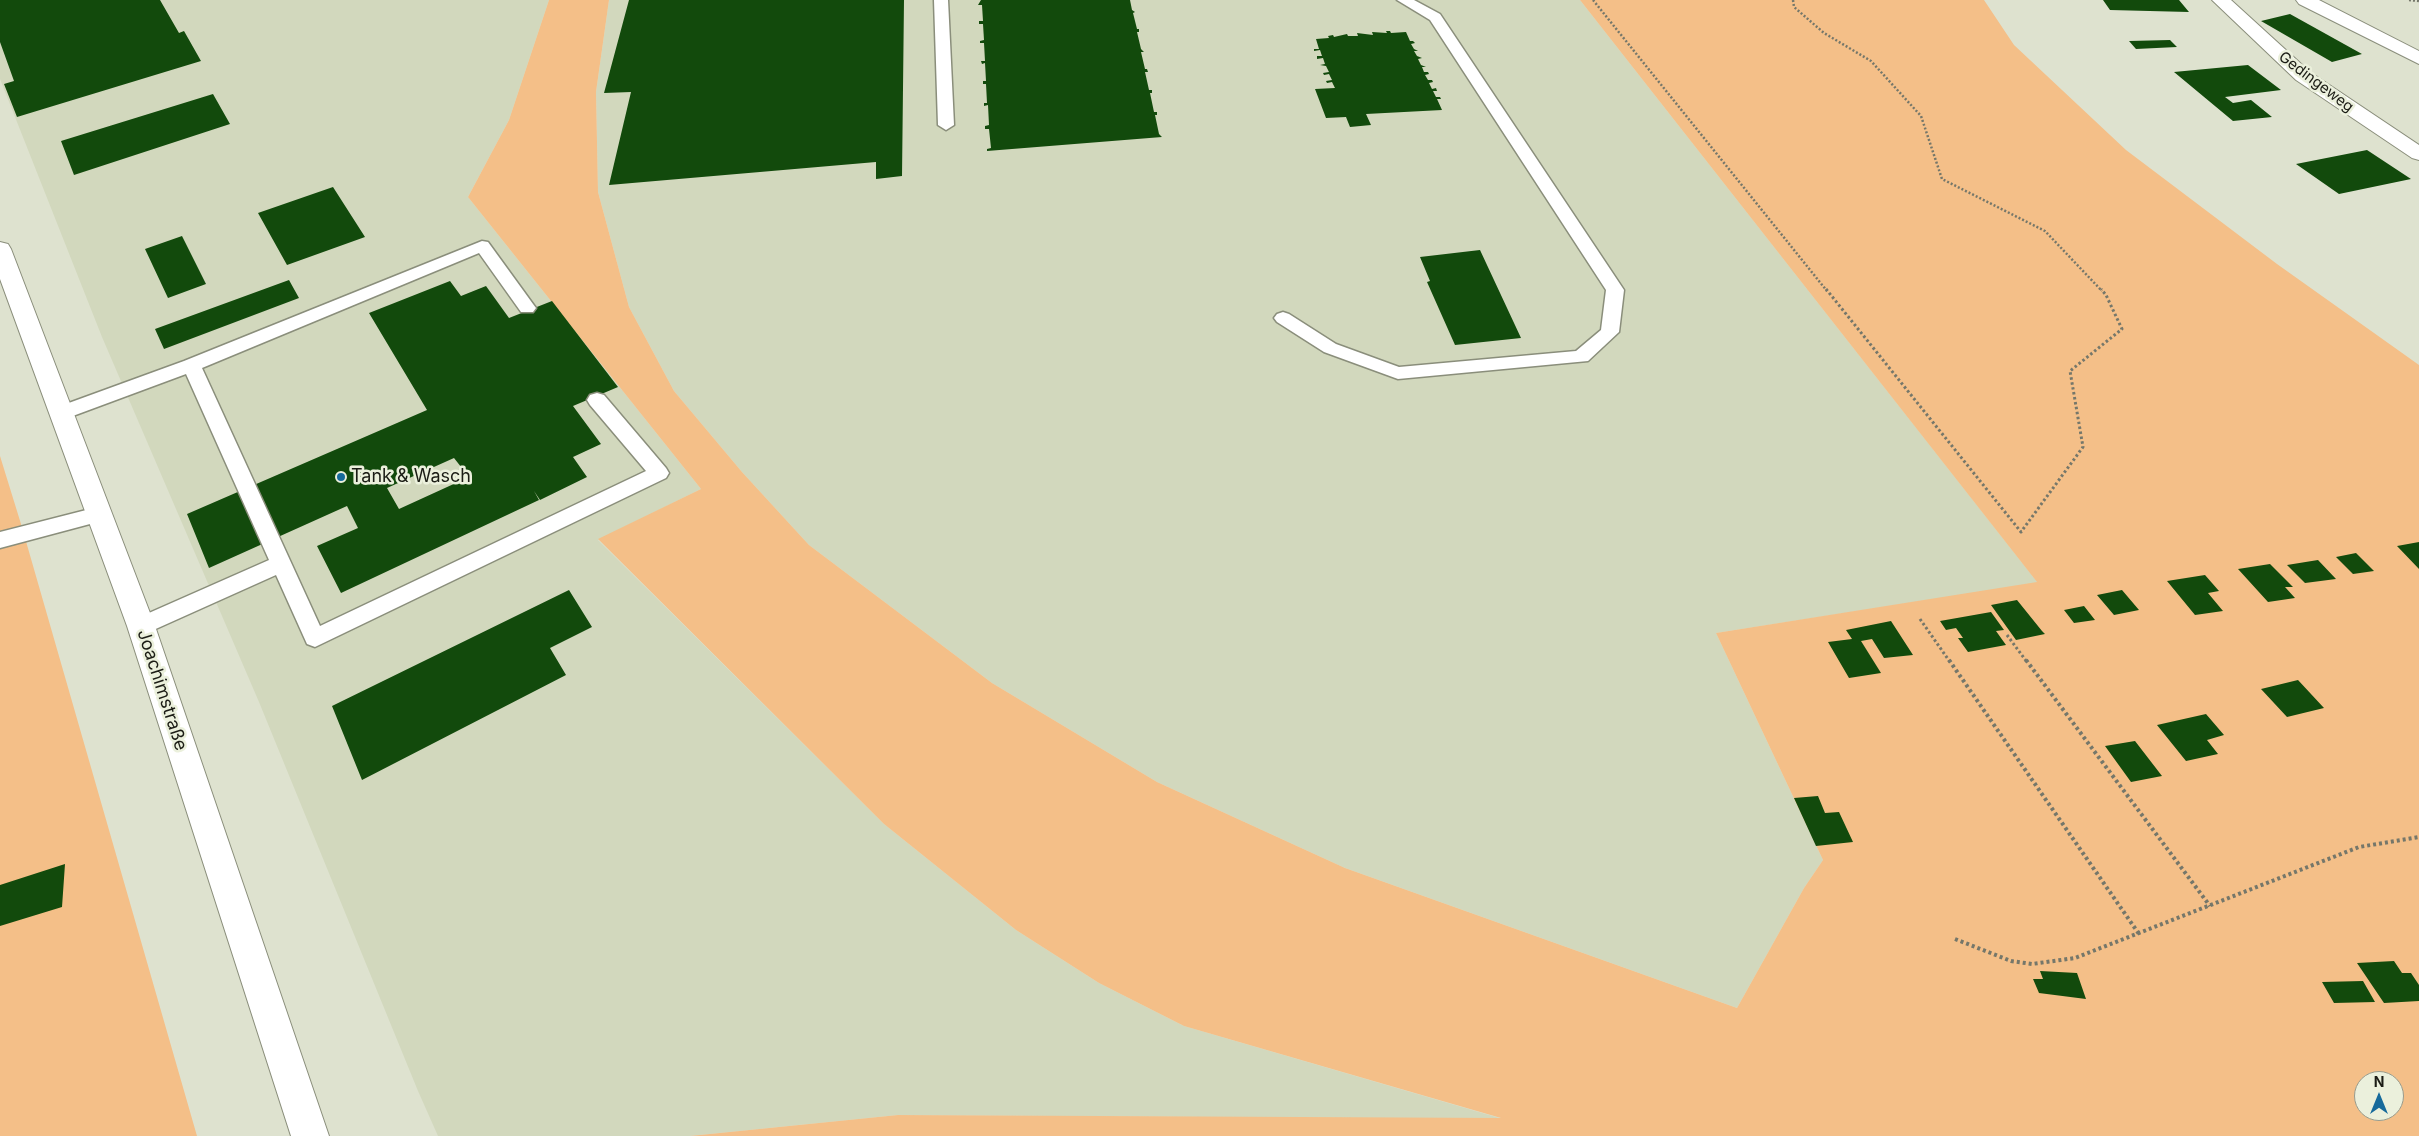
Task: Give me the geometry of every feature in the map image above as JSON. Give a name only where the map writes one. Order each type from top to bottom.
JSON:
[{"type":"street","name":"Gedingeweg","points":[[2221,0],[2303,76],[2419,154]]},
{"type":"street","points":[[2305,0],[2419,58]]},
{"type":"street","name":"Joachimstraße","points":[[0,249],[141,626],[310,1136]]},
{"type":"lane","points":[[941,0],[946,125]]},
{"type":"lane","points":[[1283,318],[1330,348],[1398,373],[1581,357],[1610,332],[1615,290],[1435,17],[1404,0]]},
{"type":"lane","points":[[62,413],[191,365],[482,246],[527,308]]},
{"type":"lane","points":[[191,365],[315,638],[659,473],[597,400]]},
{"type":"lane","points":[[0,540],[98,515]]},
{"type":"lane","points":[[141,626],[281,564]]},
{"type":"path","points":[[1593,0],[2021,532],[2083,447],[2070,371],[2122,329],[2106,295],[2045,231],[1942,179],[1921,116],[1871,61],[1824,33],[1794,7],[1793,0]]},
{"type":"path","points":[[2409,0],[2419,1]]},
{"type":"path","points":[[1920,619],[2139,934]]},
{"type":"path","points":[[2008,635],[2210,906]]},
{"type":"path","points":[[1955,939],[2011,961],[2032,964],[2075,958],[2359,847],[2419,836]]},
{"type":"shaded area","points":[[0,0],[549,0],[509,120],[468,197],[701,489],[598,540],[884,824],[1016,930],[1099,983],[1184,1026],[1503,1119],[898,1115],[690,1136],[438,1136],[259,702],[102,337],[0,79]]},
{"type":"shaded area","points":[[549,0],[609,0],[596,92],[598,192],[629,307],[674,391],[742,472],[809,545],[992,683],[1157,782],[1345,868],[1737,1008],[1804,888],[1823,860],[1716,633],[2037,582],[1580,0],[1984,0],[2014,45],[2126,150],[2277,264],[2419,365],[2419,1136],[690,1136],[898,1115],[1501,1118],[1184,1026],[1099,983],[1016,930],[884,824],[598,539],[701,489],[468,197],[509,120]]},
{"type":"shaded area","points":[[609,0],[1580,0],[2038,583],[1716,633],[1823,860],[1804,888],[1737,1008],[1345,868],[1157,782],[992,683],[809,545],[742,472],[674,391],[629,307],[598,192],[596,92]]},
{"type":"shaded area","points":[[0,456],[21,524],[197,1136],[0,1136]]},
{"type":"building","points":[[0,0],[160,0],[179,33],[184,31],[201,61],[17,117],[4,84],[14,81],[0,42]]},
{"type":"building","points":[[629,0],[904,0],[902,176],[876,179],[876,162],[609,185],[631,92],[604,93]]},
{"type":"building","points":[[981,0],[1130,0],[1132,10],[1135,12],[1133,13],[1137,29],[1139,29],[1139,32],[1137,32],[1141,49],[1144,52],[1141,52],[1145,69],[1148,72],[1145,72],[1149,90],[1152,90],[1152,93],[1150,93],[1154,112],[1157,112],[1157,115],[1155,115],[1159,134],[1162,137],[987,151],[987,149],[991,148],[989,129],[985,129],[985,126],[989,125],[988,105],[984,106],[984,103],[987,103],[986,84],[983,84],[983,81],[986,81],[985,63],[982,64],[981,61],[985,61],[984,43],[980,43],[980,41],[984,40],[983,24],[979,24],[979,21],[983,21],[982,5],[978,5]]},
{"type":"building","points":[[2103,0],[2179,0],[2189,12],[2110,10]]},
{"type":"building","points":[[2290,14],[2362,54],[2332,62],[2261,21]]},
{"type":"building","points":[[1386,31],[1391,33],[1406,32],[1410,41],[1415,43],[1411,44],[1418,51],[1414,51],[1417,56],[1422,58],[1418,59],[1421,65],[1426,67],[1422,67],[1424,72],[1429,74],[1425,75],[1428,80],[1433,82],[1429,83],[1432,89],[1436,88],[1437,91],[1433,91],[1436,97],[1441,99],[1437,99],[1442,110],[1366,114],[1371,125],[1350,127],[1346,117],[1326,118],[1315,89],[1335,88],[1332,82],[1327,83],[1326,81],[1332,80],[1329,74],[1324,75],[1323,73],[1329,72],[1326,66],[1320,65],[1325,64],[1323,58],[1317,59],[1317,56],[1322,56],[1320,50],[1314,51],[1314,49],[1319,49],[1316,39],[1347,34],[1348,36],[1358,36],[1357,33],[1373,35],[1372,32],[1387,33]]},
{"type":"building","points":[[2170,40],[2177,47],[2136,49],[2129,41]]},
{"type":"building","points":[[2248,65],[2281,90],[2225,97],[2233,103],[2251,100],[2272,117],[2233,121],[2174,72]]},
{"type":"building","points":[[213,94],[230,124],[74,175],[61,141]]},
{"type":"building","points":[[2367,150],[2411,179],[2339,194],[2296,164]]},
{"type":"building","points":[[333,187],[365,237],[287,265],[258,213]]},
{"type":"building","points":[[182,236],[206,284],[168,298],[145,249]]},
{"type":"building","points":[[1480,250],[1521,338],[1455,345],[1427,282],[1430,281],[1420,257]]},
{"type":"building","points":[[289,280],[299,298],[164,349],[155,329]]},
{"type":"building","points":[[450,281],[461,296],[486,286],[509,318],[552,301],[618,387],[573,406],[601,444],[573,457],[587,477],[540,500],[534,491],[539,500],[341,593],[317,546],[358,528],[347,506],[209,568],[187,514],[427,410],[369,313]],"holes":[[[454,458],[469,477],[399,509],[387,488]]]},
{"type":"building","points":[[2419,542],[2419,569],[2397,546]]},
{"type":"building","points":[[2356,553],[2374,571],[2353,574],[2336,557]]},
{"type":"building","points":[[2318,560],[2336,579],[2305,583],[2287,565]]},
{"type":"building","points":[[2270,564],[2293,587],[2285,587],[2295,598],[2268,602],[2238,569]]},
{"type":"building","points":[[2205,575],[2219,591],[2208,593],[2223,611],[2195,615],[2167,581]]},
{"type":"building","points":[[569,590],[592,627],[550,648],[566,675],[362,780],[332,706]]},
{"type":"building","points":[[2122,590],[2139,610],[2114,615],[2097,595]]},
{"type":"building","points":[[2017,600],[2045,634],[2016,640],[1991,605]]},
{"type":"building","points":[[2084,606],[2095,620],[2074,623],[2064,610]]},
{"type":"building","points":[[1991,612],[2004,630],[1996,631],[2006,645],[1968,652],[1958,638],[1963,638],[1956,628],[1946,630],[1940,621]]},
{"type":"building","points":[[1891,621],[1913,655],[1884,658],[1872,639],[1861,641],[1881,673],[1849,678],[1828,642],[1852,639],[1846,630]]},
{"type":"building","points":[[2298,680],[2324,708],[2287,717],[2261,689]]},
{"type":"building","points":[[2206,714],[2224,735],[2207,740],[2218,754],[2186,761],[2157,725]]},
{"type":"building","points":[[2135,741],[2162,776],[2131,782],[2105,746]]},
{"type":"building","points":[[1818,796],[1825,813],[1839,812],[1853,842],[1816,846],[1794,798]]},
{"type":"building","points":[[65,864],[62,907],[0,926],[0,885]]},
{"type":"building","points":[[2394,961],[2402,973],[2411,973],[2419,985],[2419,1001],[2384,1003],[2357,963]]},
{"type":"building","points":[[2040,971],[2077,973],[2086,999],[2039,993],[2033,979],[2043,979]]},
{"type":"building","points":[[2363,981],[2375,1002],[2334,1003],[2322,982]]},
{"type":"place","name":"Tank & Wasch","points":[[341,477]]}]
